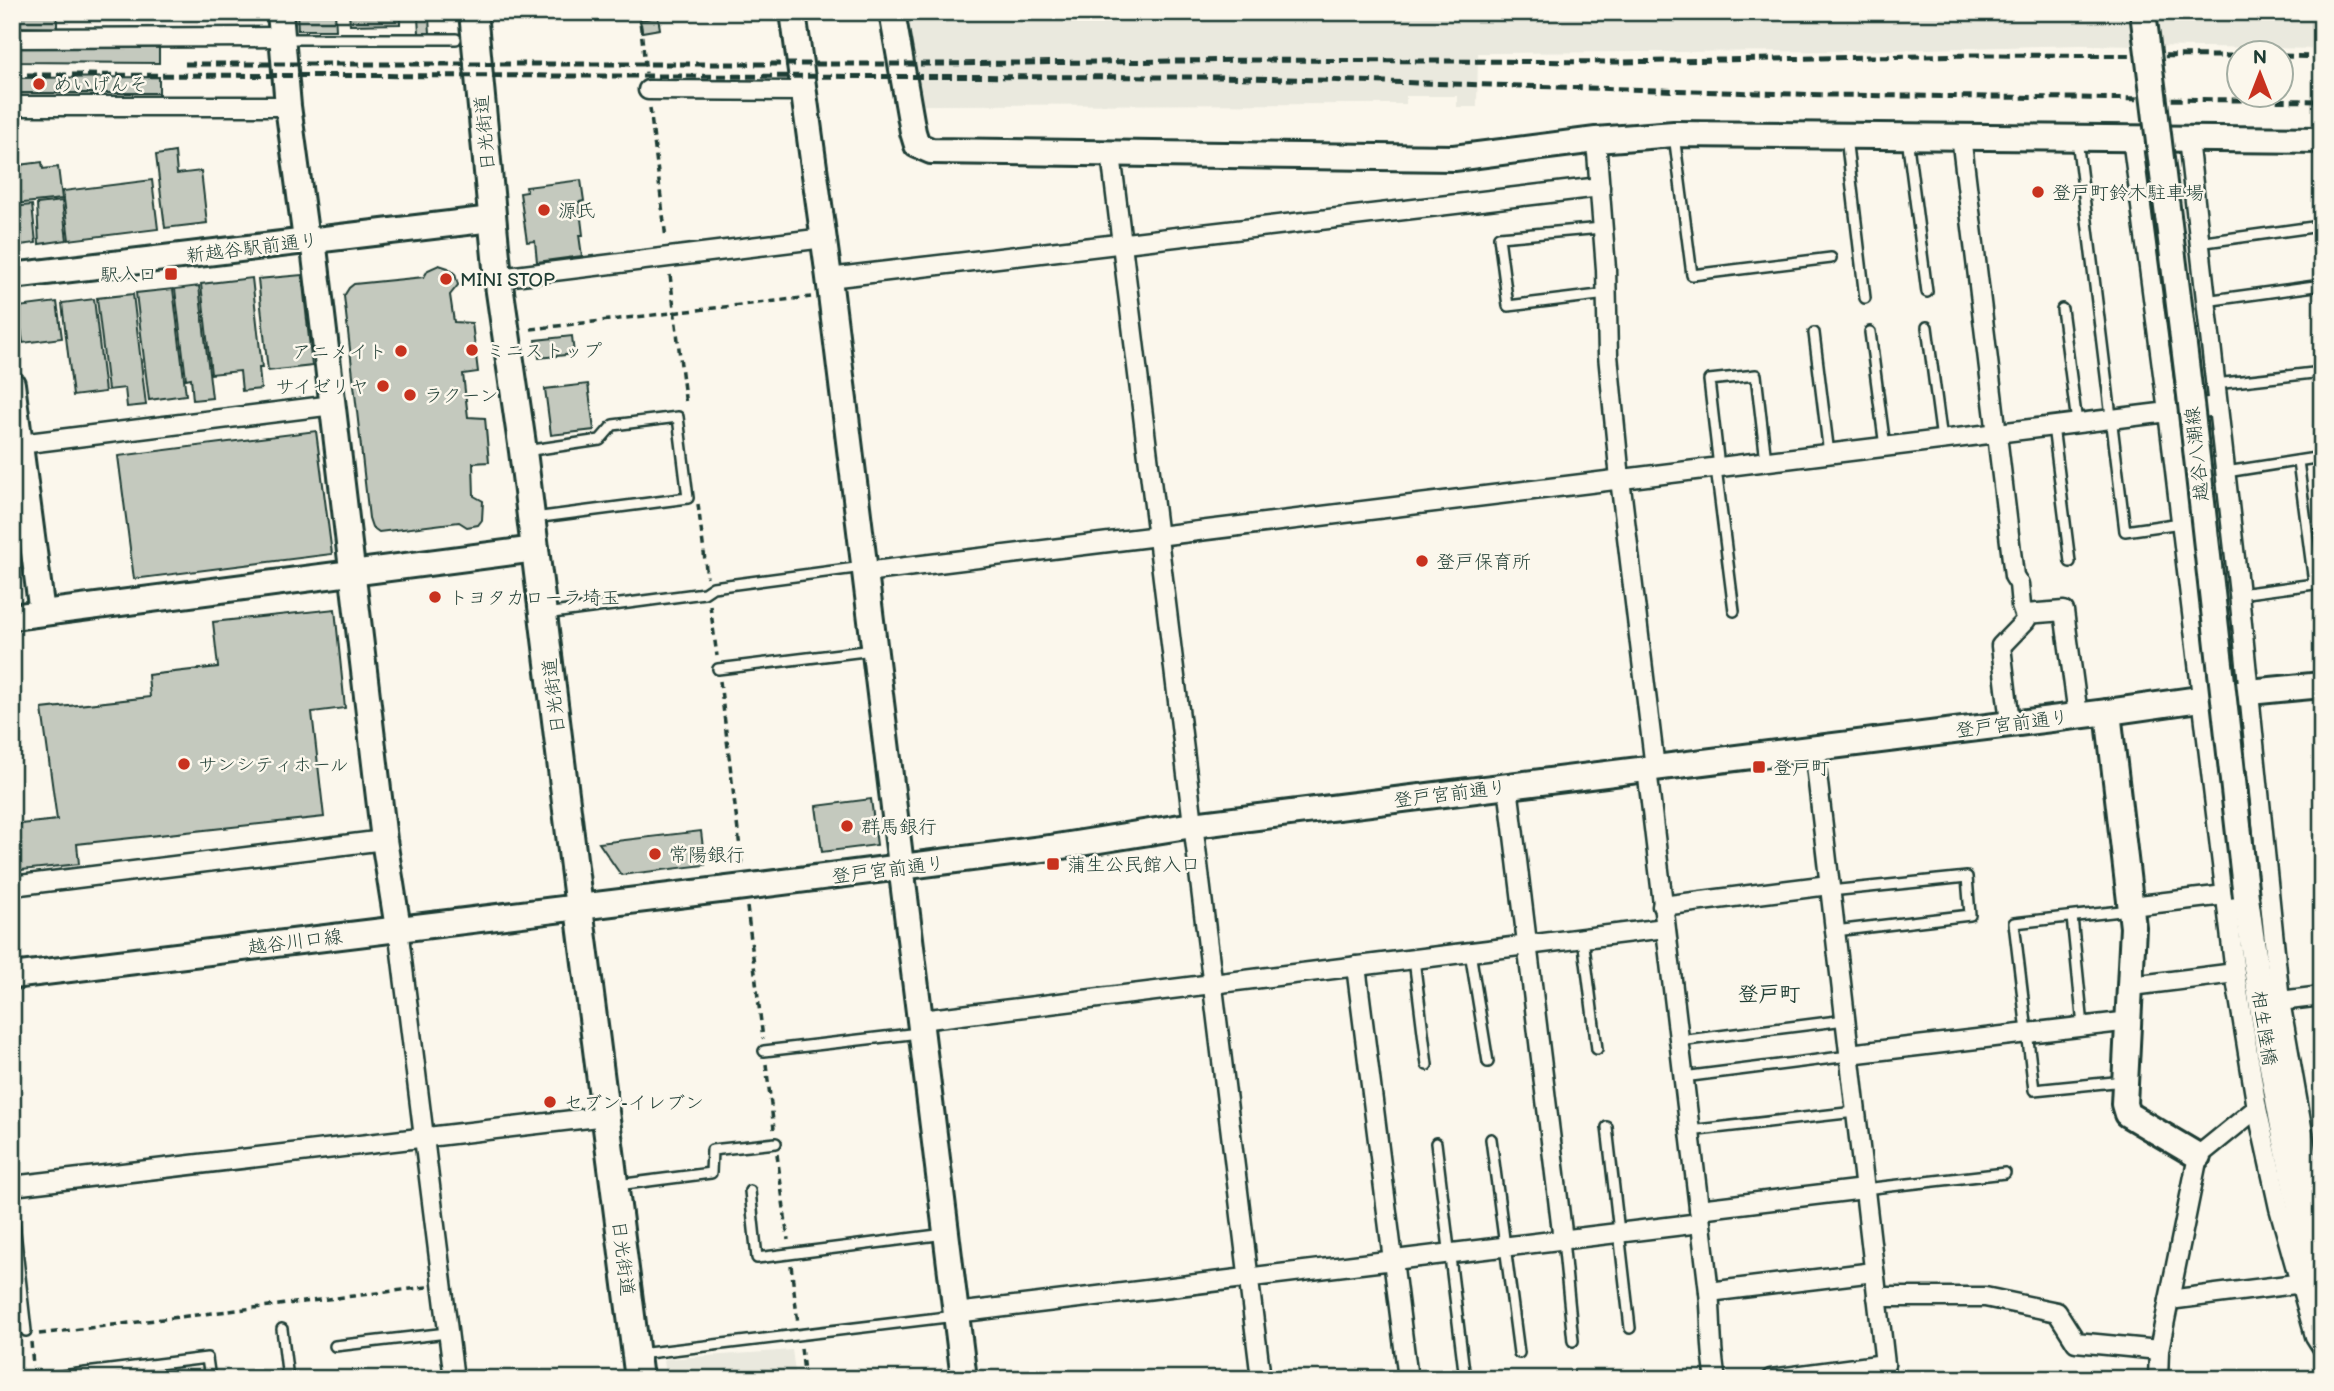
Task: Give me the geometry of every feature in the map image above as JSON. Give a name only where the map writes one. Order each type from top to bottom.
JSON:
[{"type":"main road","name":"日光街道","points":[[473,13],[498,278],[536,549],[638,1366]]},
{"type":"street","points":[[280,12],[288,106],[333,405],[384,840],[398,929],[454,1379]]},
{"type":"street","points":[[473,13],[481,12]]},
{"type":"street","points":[[793,12],[824,238],[822,287],[865,570],[964,1379]]},
{"type":"street","points":[[892,12],[917,145],[931,151],[1454,158],[1596,140],[1674,134],[2322,140]]},
{"type":"street","name":"越谷八潮線","points":[[2143,12],[2190,395],[2236,896]]},
{"type":"street","points":[[12,38],[281,38]]},
{"type":"street","points":[[648,90],[804,91]]},
{"type":"street","points":[[12,106],[288,106]]},
{"type":"street","points":[[1961,136],[2014,576],[2019,584],[2021,606],[2026,620],[2001,646],[2010,723]]},
{"type":"street","points":[[2132,138],[2168,412],[2201,699],[2236,896],[2235,972],[2258,1108],[2279,1208],[2315,1287]]},
{"type":"street","points":[[2188,139],[2226,472],[2280,1001],[2310,1173],[2308,1199],[2300,1213],[2315,1287],[2315,1336],[2322,1347]]},
{"type":"street","points":[[1596,140],[1608,355],[1620,480],[1651,768],[1662,906],[1709,1292],[1711,1357],[1716,1379]]},
{"type":"street","points":[[1111,154],[1261,1379]]},
{"type":"street","points":[[822,287],[1122,244],[1600,187]]},
{"type":"street","name":"新越谷駅前通り","points":[[12,276],[492,219]]},
{"type":"street","points":[[498,278],[824,238]]},
{"type":"street","points":[[12,384],[16,445],[42,613]]},
{"type":"street","points":[[16,445],[333,405]]},
{"type":"street","points":[[865,570],[1158,537],[2217,406]]},
{"type":"street","points":[[12,617],[536,549]]},
{"type":"street","points":[[2025,614],[2064,611],[2078,715]]},
{"type":"street","name":"登戸宮前通り","points":[[579,908],[1122,838],[1194,825],[2322,685]]},
{"type":"street","points":[[2108,712],[2131,908],[2132,986],[2124,1104],[2127,1114],[2198,1156]]},
{"type":"street","points":[[1771,1379],[1883,1372],[1877,1297],[1814,748]]},
{"type":"street","points":[[1508,786],[1563,1240]]},
{"type":"street","points":[[12,886],[384,840]]},
{"type":"street","points":[[1662,906],[1830,888]]},
{"type":"street","points":[[2131,908],[2236,896]]},
{"type":"street","name":"相生陸橋","points":[[2236,896],[2300,1213]]},
{"type":"street","name":"越谷川口線","points":[[12,976],[579,908]]},
{"type":"street","points":[[921,1026],[1213,984],[1665,928]]},
{"type":"street","points":[[1356,966],[1408,1379]]},
{"type":"street","points":[[2132,986],[2235,972]]},
{"type":"street","points":[[2280,1001],[2322,996]]},
{"type":"street","points":[[1849,1055],[2130,1021]]},
{"type":"street","points":[[2158,1379],[2159,1350],[2198,1156],[2258,1108]]},
{"type":"street","points":[[12,1186],[606,1116]]},
{"type":"street","points":[[956,1315],[1619,1233],[1699,1216],[1864,1189]]},
{"type":"street","points":[[1709,1292],[1874,1272]]},
{"type":"street","points":[[2168,1300],[2315,1287]]},
{"type":"street","points":[[1877,1297],[1985,1297],[2057,1312],[2076,1342],[2159,1350]]},
{"type":"lane","points":[[281,38],[456,39]]},
{"type":"lane","points":[[1674,134],[1692,275],[1831,258]]},
{"type":"lane","points":[[1846,136],[1865,298]]},
{"type":"lane","points":[[1906,136],[1927,292]]},
{"type":"lane","points":[[2077,137],[2125,531],[2181,523]]},
{"type":"lane","points":[[2198,243],[2320,226]]},
{"type":"lane","points":[[1602,228],[1499,237],[1508,306],[1606,294]]},
{"type":"lane","points":[[2205,301],[2322,285]]},
{"type":"lane","points":[[2062,309],[2077,423]]},
{"type":"lane","points":[[1927,327],[1942,440]]},
{"type":"lane","points":[[1870,332],[1885,447]]},
{"type":"lane","points":[[1814,333],[1829,454]]},
{"type":"lane","points":[[2215,384],[2322,372]]},
{"type":"lane","points":[[1734,611],[1709,380],[1756,375],[1766,461]]},
{"type":"lane","points":[[523,451],[600,440],[613,425],[678,417],[688,498],[531,519]]},
{"type":"lane","points":[[2053,426],[2070,562]]},
{"type":"lane","points":[[2226,472],[2322,457]]},
{"type":"lane","points":[[2239,594],[2318,583],[2298,461]]},
{"type":"lane","points":[[544,614],[704,593],[713,587],[865,570]]},
{"type":"lane","points":[[718,669],[875,649]]},
{"type":"lane","points":[[1830,888],[1967,877],[1970,915],[1835,931]]},
{"type":"lane","points":[[2125,1081],[2034,1090],[2014,923],[2131,908]]},
{"type":"lane","points":[[2072,917],[2083,1026]]},
{"type":"lane","points":[[1583,938],[1597,1049]]},
{"type":"lane","points":[[1471,952],[1488,1062]]},
{"type":"lane","points":[[1414,959],[1427,1065]]},
{"type":"lane","points":[[1679,1041],[1845,1020]]},
{"type":"lane","points":[[764,1051],[921,1026]]},
{"type":"lane","points":[[1683,1077],[1849,1055]]},
{"type":"lane","points":[[1689,1131],[1855,1112]]},
{"type":"lane","points":[[1607,1128],[1630,1328]]},
{"type":"lane","points":[[1491,1139],[1519,1353]]},
{"type":"lane","points":[[615,1185],[711,1173],[712,1150],[776,1143]]},
{"type":"lane","points":[[1436,1143],[1465,1379]]},
{"type":"lane","points":[[1864,1189],[2005,1173]]},
{"type":"lane","points":[[750,1191],[757,1258],[946,1234]]},
{"type":"lane","points":[[12,1204],[26,1332]]},
{"type":"lane","points":[[1563,1240],[1573,1341]]},
{"type":"lane","points":[[638,1366],[799,1333],[956,1315]]},
{"type":"lane","points":[[282,1329],[288,1379]]},
{"type":"lane","points":[[335,1346],[447,1333]]},
{"type":"lane","points":[[37,1378],[207,1358],[210,1379]]},
{"type":"path","points":[[531,329],[822,287]]},
{"type":"path","points":[[744,887],[805,1379]]},
{"type":"path","points":[[37,1378],[30,1335],[443,1285]]},
{"type":"shaded area","points":[[907,12],[2322,12],[2322,49],[2296,49],[2296,38],[2226,38],[2226,47],[2081,45],[1853,51],[1478,53],[1477,107],[1457,107],[1457,96],[1406,96],[1406,104],[919,105]]},
{"type":"shaded area","points":[[792,1350],[796,1379],[666,1379],[664,1359]]},
{"type":"building","points":[[16,12],[57,12],[57,28],[15,27]]},
{"type":"building","points":[[175,12],[207,12],[207,19],[175,18]]},
{"type":"building","points":[[210,12],[239,12],[240,17],[210,18]]},
{"type":"building","points":[[297,12],[335,12],[336,30],[298,30]]},
{"type":"building","points":[[349,12],[400,12],[400,24],[350,25]]},
{"type":"building","points":[[658,17],[660,29],[642,32],[640,20]]},
{"type":"building","points":[[418,18],[429,18],[430,33],[419,33]]},
{"type":"building","points":[[12,43],[159,45],[159,63],[12,62]]},
{"type":"building","points":[[159,77],[159,93],[12,93],[12,78]]},
{"type":"building","points":[[175,152],[177,174],[201,171],[207,223],[165,228],[156,155]]},
{"type":"building","points":[[42,162],[43,169],[58,167],[62,199],[14,204],[12,166]]},
{"type":"building","points":[[152,180],[158,229],[69,240],[63,191]]},
{"type":"building","points":[[581,180],[584,201],[579,202],[583,235],[579,235],[582,256],[537,262],[535,241],[527,242],[520,193],[527,192],[526,187]]},
{"type":"building","points":[[62,201],[67,240],[39,244],[37,204]]},
{"type":"building","points":[[32,205],[36,243],[12,246],[12,207]]},
{"type":"building","name":"ラクーン","points":[[439,265],[455,274],[458,285],[450,295],[454,322],[472,323],[478,372],[463,374],[468,417],[485,418],[489,462],[473,463],[474,496],[483,501],[482,520],[478,525],[467,527],[459,522],[379,532],[372,527],[369,518],[344,296],[354,284],[424,277],[428,270]]},
{"type":"building","points":[[302,275],[312,366],[268,371],[258,279]]},
{"type":"building","points":[[252,278],[262,368],[259,368],[261,389],[242,391],[240,371],[211,374],[201,284]]},
{"type":"building","points":[[199,286],[212,398],[193,400],[191,378],[186,379],[175,289]]},
{"type":"building","points":[[173,289],[186,395],[149,400],[136,293]]},
{"type":"building","points":[[133,294],[146,405],[127,407],[125,388],[108,390],[97,298]]},
{"type":"building","points":[[94,299],[105,392],[73,396],[62,303]]},
{"type":"building","points":[[57,302],[62,338],[23,343],[18,307]]},
{"type":"building","points":[[572,336],[574,354],[539,358],[536,340]]},
{"type":"building","points":[[588,384],[594,430],[551,435],[545,389]]},
{"type":"building","points":[[316,431],[332,554],[134,579],[118,456]]},
{"type":"building","name":"サンシティホール","points":[[335,609],[345,708],[312,712],[324,817],[77,844],[79,864],[12,871],[12,825],[57,820],[42,709],[150,697],[148,675],[218,667],[213,622]]},
{"type":"building","name":"群馬銀行","points":[[871,799],[877,845],[822,852],[816,806]]},
{"type":"building","name":"常陽銀行","points":[[701,831],[705,865],[621,875],[599,843]]},
{"type":"railway","points":[[185,64],[938,64],[1255,60],[1619,62],[1972,55],[2226,56]]},
{"type":"railway","points":[[2296,56],[2322,57]]},
{"type":"railway","points":[[12,75],[1218,77],[1827,95],[2322,101]]},
{"type":"place","name":"めいげんそ","points":[[39,84]]},
{"type":"place","name":"登戸町鈴木駐車場","points":[[2038,192]]},
{"type":"place","name":"源氏","points":[[544,210]]},
{"type":"place","name":"駅入口","points":[[171,274]]},
{"type":"place","name":"MINI STOP","points":[[446,279]]},
{"type":"place","name":"ミニストップ","points":[[472,350]]},
{"type":"place","name":"アニメイト","points":[[401,351]]},
{"type":"place","name":"サイゼリヤ","points":[[383,386]]},
{"type":"place","name":"ラクーン","points":[[410,395]]},
{"type":"place","name":"登戸保育所","points":[[1422,561]]},
{"type":"place","name":"トヨタカローラ埼玉","points":[[435,597]]},
{"type":"place","name":"サンシティホール","points":[[184,764]]},
{"type":"place","name":"登戸町","points":[[1759,767]]},
{"type":"place","name":"群馬銀行","points":[[847,826]]},
{"type":"place","name":"常陽銀行","points":[[655,854]]},
{"type":"place","name":"蒲生公民館入口","points":[[1053,864]]},
{"type":"place","name":"セブン-イレブン","points":[[550,1102]]},
{"type":"district","name":"登戸町","points":[[1769,994]]}]
